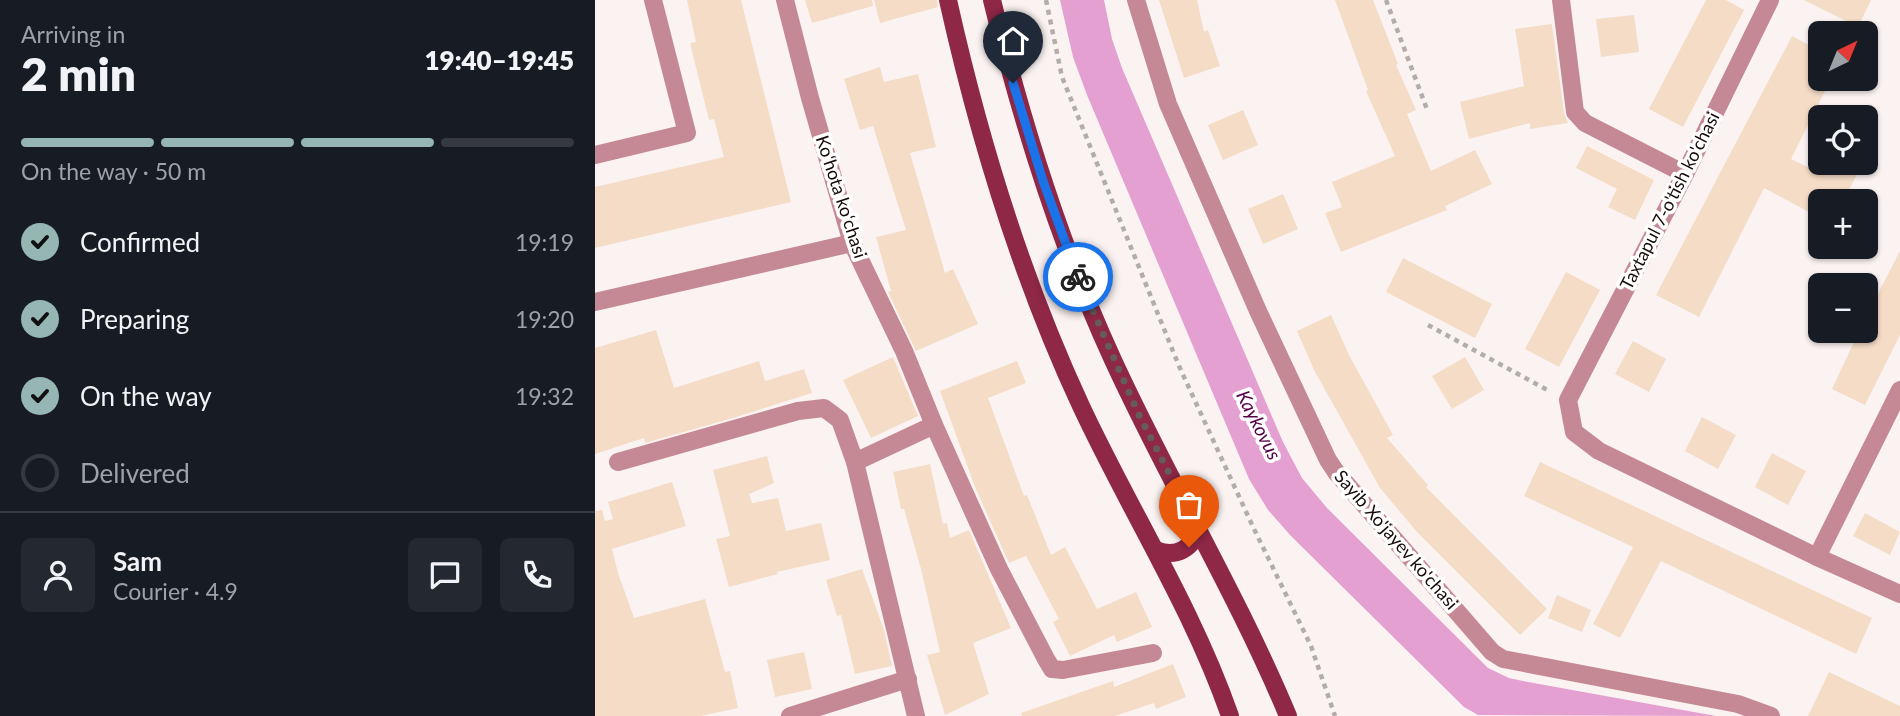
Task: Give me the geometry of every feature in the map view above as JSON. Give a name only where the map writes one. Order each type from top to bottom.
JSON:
[{"type":"main road","points":[[948,0],[965,75],[986,148],[1043,317],[1091,426],[1196,633],[1230,716]]},
{"type":"main road","points":[[992,0],[1024,122],[1064,241],[1112,358],[1256,645],[1288,716]]},
{"type":"main road","points":[[1156,550],[1171,553],[1183,550],[1194,541],[1197,527]]},
{"type":"street","points":[[595,155],[687,133],[653,0]]},
{"type":"street","name":"Koʻhota koʻchasi","points":[[785,0],[852,243],[904,351],[999,569],[1052,669],[1063,670],[1153,653]]},
{"type":"street","name":"Sayib Xo'jayev ko'chasi","points":[[1136,0],[1168,104],[1258,312],[1328,460],[1492,652],[1503,659],[1738,704],[1771,716]]},
{"type":"street","points":[[1561,0],[1575,112],[1585,123],[1685,174]]},
{"type":"street","name":"Taxtapul 7-o'tish ko'chasi","points":[[1568,400],[1685,174],[1770,0]]},
{"type":"street","points":[[595,302],[852,243]]},
{"type":"street","points":[[1817,557],[1900,390]]},
{"type":"street","points":[[1568,400],[1574,432],[1599,451],[1817,557],[1900,594]]},
{"type":"street","points":[[618,462],[798,411],[824,408],[840,420],[855,461],[916,716]]},
{"type":"street","points":[[855,461],[934,425]]},
{"type":"street","points":[[790,716],[908,679]]},
{"type":"path","points":[[1045,0],[1062,78],[1191,392],[1311,646],[1335,716]]},
{"type":"path","points":[[1386,0],[1428,111]]},
{"type":"path","points":[[1428,325],[1568,400]]},
{"type":"water","name":"Kaykovus","points":[[1060,0],[1104,0],[1112,39],[1122,68],[1283,442],[1302,478],[1327,508],[1488,668],[1523,681],[1716,716],[1478,715],[1464,707],[1290,535],[1268,510],[1249,479],[1087,95],[1073,57]]},
{"type":"building","points":[[687,0],[741,0],[791,202],[595,248],[595,187],[724,157],[714,119],[709,120],[690,43],[696,42]]},
{"type":"building","points":[[805,0],[872,0],[873,6],[812,23]]},
{"type":"building","points":[[874,0],[937,0],[938,7],[880,23]]},
{"type":"building","points":[[1159,0],[1197,0],[1204,32],[1208,30],[1220,66],[1184,78]]},
{"type":"building","points":[[1335,0],[1373,0],[1398,64],[1396,65],[1416,110],[1407,114],[1431,171],[1475,150],[1492,184],[1445,206],[1447,210],[1341,252],[1325,213],[1342,207],[1332,182],[1395,156],[1366,91],[1368,90]]},
{"type":"building","points":[[1706,0],[1726,0],[1744,10],[1683,127],[1649,109]]},
{"type":"building","points":[[1804,0],[1871,0],[1861,21],[1846,21]]},
{"type":"building","points":[[1634,15],[1639,52],[1601,57],[1596,19]]},
{"type":"building","points":[[1552,24],[1564,113],[1568,123],[1530,129],[1530,123],[1469,139],[1460,102],[1524,86],[1515,29]]},
{"type":"building","points":[[1792,36],[1808,45],[1808,91],[1825,91],[1818,105],[1808,105],[1808,125],[1791,159],[1808,167],[1808,175],[1857,175],[1849,189],[1808,189],[1808,212],[1764,188],[1699,317],[1656,295]]},
{"type":"building","points":[[880,67],[884,82],[918,74],[936,147],[910,153],[945,273],[953,269],[978,324],[916,351],[888,292],[891,291],[876,237],[906,230],[873,126],[860,130],[844,79]]},
{"type":"building","points":[[1243,110],[1258,145],[1223,160],[1208,125]]},
{"type":"building","points":[[1587,146],[1654,180],[1635,220],[1608,207],[1617,189],[1576,168]]},
{"type":"building","points":[[1283,194],[1298,229],[1263,244],[1248,209]]},
{"type":"building","points":[[1900,251],[1900,335],[1865,405],[1832,389],[1853,343],[1878,343],[1878,294]]},
{"type":"building","points":[[1403,258],[1492,304],[1475,338],[1386,292]]},
{"type":"building","points":[[1566,272],[1600,290],[1559,367],[1525,349]]},
{"type":"building","points":[[1331,315],[1349,355],[1393,435],[1387,438],[1428,485],[1426,487],[1547,609],[1520,635],[1417,532],[1380,488],[1314,370],[1297,331]]},
{"type":"building","points":[[656,330],[674,388],[759,361],[765,381],[804,369],[812,393],[645,443],[644,438],[595,454],[595,348]]},
{"type":"building","points":[[1633,341],[1666,359],[1649,392],[1615,374]]},
{"type":"building","points":[[893,357],[918,416],[871,438],[843,380]]},
{"type":"building","points":[[1465,357],[1484,390],[1452,409],[1432,376]]},
{"type":"building","points":[[1017,361],[1026,383],[988,398],[1024,496],[1027,495],[1051,555],[1065,547],[1097,609],[1136,592],[1152,627],[1117,642],[1114,635],[1070,656],[1053,622],[1059,619],[1026,556],[1009,563],[975,487],[940,391]]},
{"type":"building","points":[[1702,417],[1736,435],[1718,469],[1685,451]]},
{"type":"building","points":[[1772,453],[1806,471],[1788,505],[1755,487]]},
{"type":"building","points":[[767,456],[774,483],[749,494],[752,503],[778,498],[786,531],[821,523],[830,560],[729,587],[716,539],[730,536],[713,470]]},
{"type":"building","points":[[1540,462],[1872,618],[1856,654],[1661,561],[1620,638],[1593,624],[1633,547],[1524,496]]},
{"type":"building","points":[[930,464],[943,524],[947,523],[950,538],[969,530],[1011,628],[973,643],[989,694],[945,715],[927,655],[940,652],[921,569],[904,509],[901,509],[893,472]]},
{"type":"building","points":[[672,482],[686,526],[612,549],[618,573],[634,618],[705,599],[725,672],[730,671],[738,708],[701,716],[595,716],[595,511],[602,510],[605,521],[613,519],[608,502]]},
{"type":"building","points":[[1865,513],[1900,532],[1890,555],[1853,536]]},
{"type":"building","points":[[862,569],[884,630],[892,666],[855,674],[841,615],[837,616],[826,580]]},
{"type":"building","points":[[1557,595],[1591,610],[1582,632],[1548,618]]},
{"type":"building","points":[[804,652],[812,689],[775,697],[767,660]]},
{"type":"building","points":[[1173,664],[1186,697],[1156,709],[1154,703],[1115,716],[1022,716],[1021,713],[1113,681],[1114,687]]},
{"type":"building","points":[[1829,672],[1900,706],[1900,716],[1808,716]]},
{"type":"way so far","points":[[1078,277],[1139,415],[1197,527],[1194,541],[1189,547]]},
{"type":"route","points":[[1013,83],[1043,181],[1078,277]]}]
